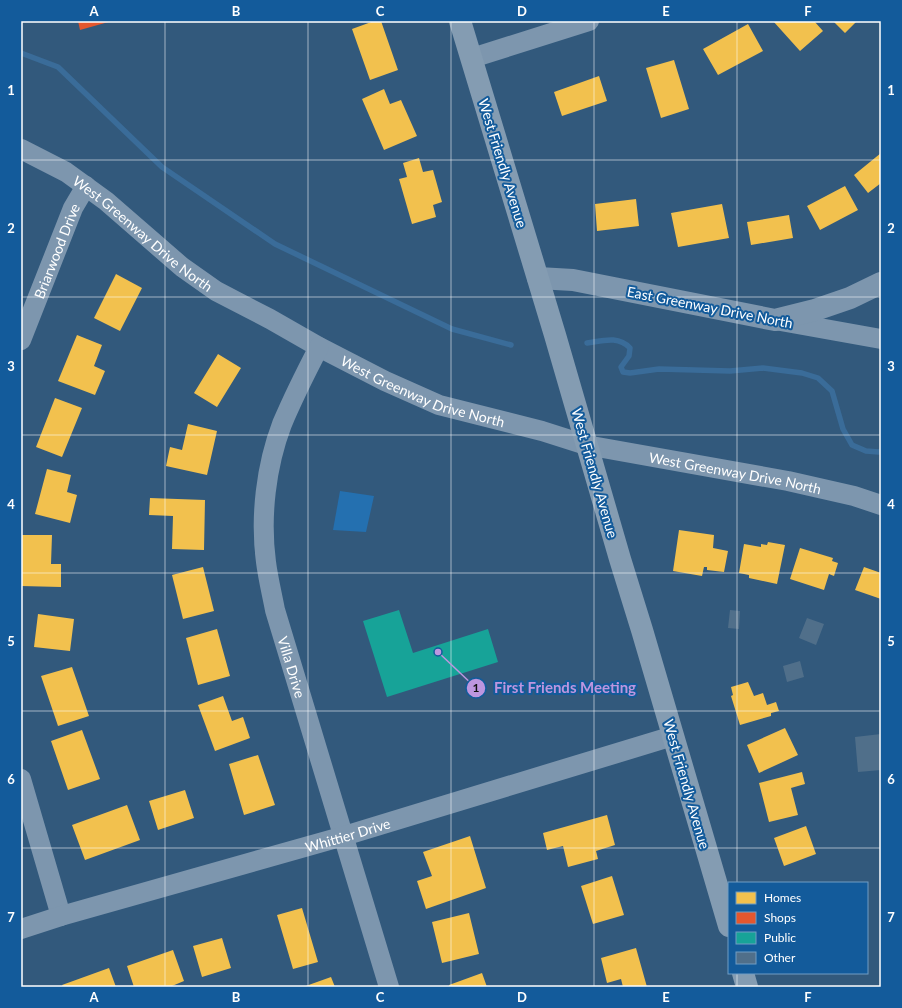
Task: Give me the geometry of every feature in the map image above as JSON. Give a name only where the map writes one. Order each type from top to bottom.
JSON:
[{"type":"main road","name":"West Friendly Avenue","points":[[460,21],[538,278],[728,923]]},
{"type":"main road","points":[[743,974],[747,987]]},
{"type":"street","points":[[472,58],[589,21]]},
{"type":"street","name":"West Greenway Drive North","points":[[21,149],[54,166],[86,186],[106,201],[182,267],[216,291],[385,381],[439,405],[542,431],[586,445],[788,481],[854,496],[881,505]]},
{"type":"street","name":"Briarwood Drive","points":[[21,340],[73,208],[86,186]]},
{"type":"street","name":"East Greenway Drive North","points":[[538,278],[573,280],[881,340]]},
{"type":"street","points":[[775,320],[815,310],[843,300],[881,283]]},
{"type":"street","name":"Villa Drive","points":[[319,347],[282,424],[274,448],[268,474],[265,502],[264,532],[266,562],[275,610],[389,987]]},
{"type":"street","name":"Whittier Drive","points":[[21,929],[61,916],[344,836],[672,736]]},
{"type":"street","points":[[21,779],[61,916]]},
{"type":"shaded area","points":[[340,491],[374,496],[366,532],[333,530]]},
{"type":"building: Homes","points":[[374,21],[381,21],[398,70],[370,80],[352,29]]},
{"type":"building: Homes","points":[[773,21],[814,21],[823,31],[800,51]]},
{"type":"building: Homes","points":[[833,21],[857,21],[845,33]]},
{"type":"building: Homes","points":[[748,24],[763,51],[718,75],[703,49]]},
{"type":"building: Homes","points":[[674,60],[689,109],[661,118],[646,68]]},
{"type":"building: Homes","points":[[599,76],[607,101],[562,116],[554,92]]},
{"type":"building: Homes","points":[[384,89],[390,104],[401,100],[417,136],[384,150],[362,99]]},
{"type":"building: Homes","points":[[881,153],[881,183],[868,193],[854,175]]},
{"type":"building: Homes","points":[[419,158],[423,172],[433,170],[442,202],[433,205],[436,217],[412,224],[399,179],[407,177],[403,163]]},
{"type":"building: Homes","points":[[845,186],[858,210],[820,230],[807,206]]},
{"type":"building: Homes","points":[[636,199],[639,226],[597,231],[595,204]]},
{"type":"building: Homes","points":[[722,204],[729,238],[678,247],[671,213]]},
{"type":"building: Homes","points":[[789,215],[793,238],[751,245],[747,222]]},
{"type":"building: Homes","points":[[116,274],[142,288],[120,331],[94,318]]},
{"type":"building: Homes","points":[[77,335],[102,345],[94,366],[105,371],[95,395],[58,381]]},
{"type":"building: Homes","points":[[218,354],[241,368],[217,407],[194,393]]},
{"type":"building: Homes","points":[[55,398],[82,408],[62,457],[36,447]]},
{"type":"building: Homes","points":[[188,424],[217,431],[207,475],[166,466],[170,447],[182,450]]},
{"type":"building: Homes","points":[[47,469],[71,475],[67,492],[77,495],[70,523],[35,514]]},
{"type":"building: Homes","points":[[150,498],[205,500],[204,550],[172,549],[173,516],[149,515]]},
{"type":"building: Homes","points":[[679,530],[714,535],[713,548],[728,551],[724,572],[707,570],[707,567],[704,567],[702,576],[673,571]]},
{"type":"building: Homes","points":[[22,535],[52,535],[51,564],[61,564],[61,587],[21,586]]},
{"type":"building: Homes","points":[[768,542],[785,545],[777,584],[749,578],[749,575],[739,573],[744,544],[761,547],[761,544],[767,545]]},
{"type":"building: Homes","points":[[800,548],[833,558],[832,561],[838,563],[834,576],[829,574],[824,590],[790,579]]},
{"type":"building: Homes","points":[[203,567],[214,611],[183,619],[172,575]]},
{"type":"building: Homes","points":[[864,567],[881,573],[881,599],[855,590]]},
{"type":"building: Homes","points":[[38,614],[74,619],[70,651],[34,647]]},
{"type":"building: Homes","points":[[217,629],[230,676],[198,685],[186,638]]},
{"type":"building: Homes","points":[[72,667],[89,716],[58,726],[41,676]]},
{"type":"building: Homes","points":[[748,682],[754,696],[763,693],[767,705],[776,702],[779,711],[771,713],[771,716],[740,725],[731,696],[733,695],[731,687]]},
{"type":"building: Homes","points":[[223,696],[232,721],[243,717],[250,738],[215,751],[198,705]]},
{"type":"building: Homes","points":[[785,728],[798,755],[759,773],[747,745]]},
{"type":"building: Homes","points":[[82,730],[100,779],[68,790],[51,741]]},
{"type":"building: Homes","points":[[258,755],[275,805],[244,815],[229,764]]},
{"type":"building: Homes","points":[[802,772],[805,784],[791,788],[798,815],[769,822],[759,783]]},
{"type":"building: Homes","points":[[185,790],[194,818],[158,830],[149,801]]},
{"type":"building: Homes","points":[[127,805],[140,840],[85,860],[72,825]]},
{"type":"building: Homes","points":[[607,815],[615,845],[596,851],[598,859],[568,867],[563,846],[547,850],[543,833]]},
{"type":"building: Homes","points":[[806,826],[816,854],[784,866],[774,838]]},
{"type":"building: Homes","points":[[470,836],[486,888],[426,909],[417,881],[432,876],[423,852]]},
{"type":"building: Homes","points":[[612,876],[624,915],[593,924],[581,886]]},
{"type":"building: Homes","points":[[302,908],[318,962],[293,969],[277,915]]},
{"type":"building: Homes","points":[[469,913],[479,954],[442,963],[432,922]]},
{"type":"building: Homes","points":[[222,938],[231,968],[202,977],[193,946]]},
{"type":"building: Homes","points":[[636,948],[647,987],[623,987],[621,979],[607,983],[601,958]]},
{"type":"building: Homes","points":[[173,950],[184,981],[172,987],[134,987],[127,966]]},
{"type":"building: Homes","points":[[109,968],[116,987],[63,987],[62,985]]},
{"type":"building: Homes","points":[[482,973],[487,987],[449,987],[449,985]]},
{"type":"building: Homes","points":[[331,977],[335,987],[303,987]]},
{"type":"building: Shops","points":[[78,21],[112,21],[80,30]]},
{"type":"building: Public","points":[[399,610],[413,653],[488,629],[498,662],[387,697],[363,621]]},
{"type":"building: Other","points":[[730,610],[740,611],[739,629],[728,628]]},
{"type":"building: Other","points":[[807,618],[824,624],[816,645],[799,638]]},
{"type":"building: Other","points":[[800,661],[804,677],[787,682],[783,666]]},
{"type":"building: Other","points":[[881,734],[881,770],[858,772],[855,737]]},
{"type":"waterway","points":[[21,53],[58,67],[162,167],[275,244],[452,329],[511,345]]},
{"type":"waterway","points":[[587,343],[615,340],[620,341],[630,348],[629,356],[621,367],[623,372],[630,373],[659,369],[730,371],[763,368],[802,373],[818,378],[832,391],[843,429],[852,445],[866,451],[881,451]]},
{"type":"place","name":"First Friends Meeting","points":[[438,652]]}]
